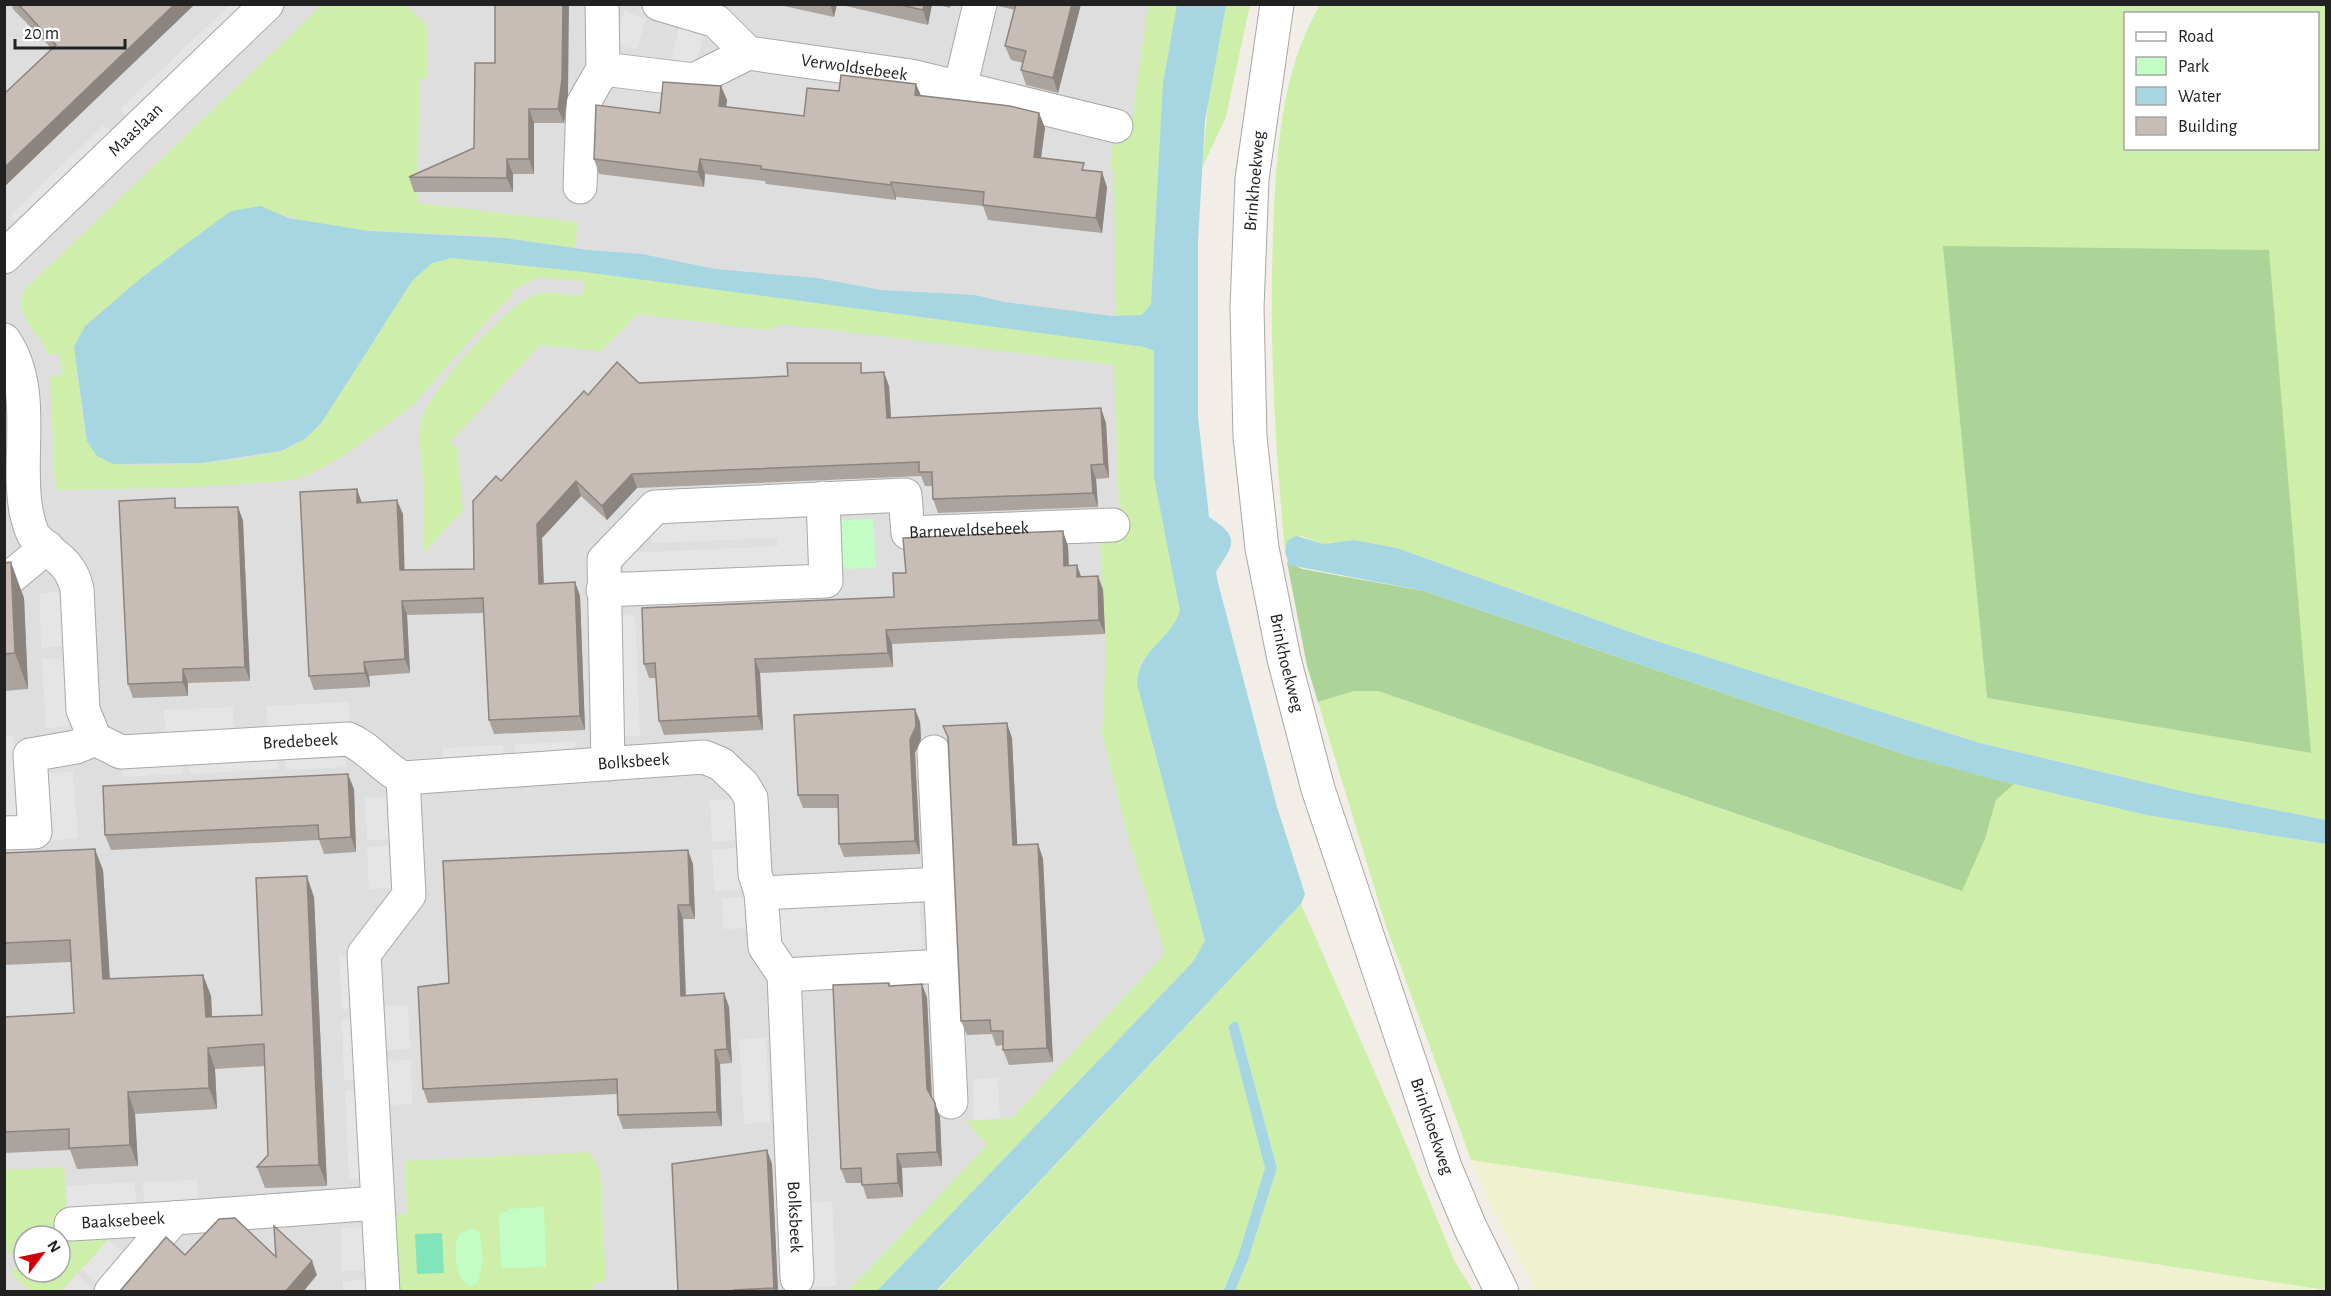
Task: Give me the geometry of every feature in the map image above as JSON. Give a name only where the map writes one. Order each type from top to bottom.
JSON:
[{"type":"street","name":"Maaslaan","points":[[4,257],[267,4]]},
{"type":"street","points":[[580,187],[583,104],[603,69],[602,4]]},
{"type":"street","points":[[603,69],[694,80],[748,53],[716,21],[659,4]]},
{"type":"street","points":[[960,88],[980,4]]},
{"type":"street","name":"Brinkhoekweg","points":[[1277,4],[1252,179],[1247,308],[1250,437],[1262,548],[1284,658],[1325,810],[1445,1167],[1470,1227],[1502,1292]]},
{"type":"street","name":"Verwoldsebeek","points":[[748,53],[911,76],[1116,126]]},
{"type":"street","points":[[4,340],[18,362],[22,385],[26,510],[33,536],[66,563],[76,582],[83,710],[95,740],[76,747],[30,755],[35,832],[4,833]]},
{"type":"street","name":"Barneveldsebeek","points":[[608,764],[604,560],[655,507],[905,495],[908,533],[1113,525]]},
{"type":"street","points":[[603,590],[826,581],[823,498]]},
{"type":"street","points":[[4,576],[12,576],[47,547]]},
{"type":"street","name":"Bredebeek","points":[[95,740],[121,752],[348,739],[365,746],[386,770],[403,778]]},
{"type":"street","points":[[934,752],[951,1102]]},
{"type":"street","name":"Bolksbeek","points":[[403,778],[704,757],[721,764],[743,785],[751,798],[755,874],[761,893],[765,947],[784,975],[797,1278]]},
{"type":"street","points":[[383,1292],[364,954],[409,895],[403,778]]},
{"type":"street","points":[[761,893],[941,884]]},
{"type":"street","points":[[784,975],[943,966]]},
{"type":"street","points":[[111,1292],[174,1218],[377,1203]]},
{"type":"street","name":"Baaksebeek","points":[[71,1224],[174,1218]]},
{"type":"shaded area","points":[[5,5],[1203,5],[1178,372],[1275,894],[908,1291],[5,1292]]},
{"type":"shaded area","points":[[229,5],[243,5],[127,118],[120,109]]},
{"type":"shaded area","points":[[624,11],[646,19],[637,49],[615,45]]},
{"type":"shaded area","points":[[683,28],[704,34],[695,66],[672,58],[678,29]]},
{"type":"shaded area","points":[[103,125],[112,131],[15,224],[11,214]]},
{"type":"shaded area","points":[[809,510],[812,569],[625,577],[624,556],[627,553],[778,546],[777,538],[652,543],[651,525],[657,517]]},
{"type":"shaded area","points":[[63,592],[66,646],[41,648],[40,593]]},
{"type":"shaded area","points":[[635,615],[640,736],[616,737],[610,616]]},
{"type":"shaded area","points":[[42,659],[67,659],[70,726],[46,728]]},
{"type":"shaded area","points":[[349,702],[350,726],[268,730],[266,706]]},
{"type":"shaded area","points":[[233,707],[234,732],[165,735],[164,710]]},
{"type":"shaded area","points":[[5,736],[14,736],[18,816],[5,816]]},
{"type":"shaded area","points":[[575,741],[575,751],[515,754],[514,745]]},
{"type":"shaded area","points":[[503,745],[504,754],[443,758],[443,748]]},
{"type":"shaded area","points":[[345,758],[346,767],[286,770],[285,760]]},
{"type":"shaded area","points":[[278,761],[278,769],[190,774],[189,764]]},
{"type":"shaded area","points":[[182,765],[183,774],[122,777],[122,767]]},
{"type":"shaded area","points":[[73,772],[78,838],[50,841],[47,773]]},
{"type":"shaded area","points":[[389,797],[391,839],[367,840],[365,798]]},
{"type":"shaded area","points":[[736,799],[737,840],[712,842],[710,800]]},
{"type":"shaded area","points":[[392,846],[393,888],[369,889],[367,847]]},
{"type":"shaded area","points":[[737,848],[739,890],[714,891],[712,850]]},
{"type":"shaded area","points":[[919,896],[922,957],[782,963],[779,902]]},
{"type":"shaded area","points":[[749,897],[751,928],[723,929],[722,898]]},
{"type":"shaded area","points":[[339,955],[348,955],[351,1008],[342,1009]]},
{"type":"shaded area","points":[[408,1005],[410,1049],[386,1050],[384,1006]]},
{"type":"shaded area","points":[[352,1019],[354,1079],[344,1080],[342,1020]]},
{"type":"shaded area","points":[[766,1038],[770,1122],[744,1124],[739,1039]]},
{"type":"shaded area","points":[[411,1060],[412,1104],[389,1105],[387,1061]]},
{"type":"shaded area","points":[[998,1078],[1000,1119],[974,1120],[973,1079]]},
{"type":"shaded area","points":[[354,1090],[359,1178],[349,1179],[345,1091]]},
{"type":"shaded area","points":[[197,1180],[199,1202],[144,1208],[143,1182]]},
{"type":"shaded area","points":[[134,1182],[137,1208],[67,1211],[66,1186]]},
{"type":"shaded area","points":[[832,1201],[836,1286],[809,1287],[805,1203]]},
{"type":"shaded area","points":[[364,1227],[366,1271],[342,1271],[341,1228]]},
{"type":"shaded area","points":[[108,1240],[128,1254],[99,1285],[82,1269]]},
{"type":"shaded area","points":[[77,1274],[95,1291],[61,1292],[68,1284],[72,1284],[72,1280]]},
{"type":"shaded area","points":[[366,1280],[367,1291],[343,1291],[343,1281]]},
{"type":"green space","points":[[406,4],[428,27],[428,78],[420,79],[417,203],[577,222],[576,248],[488,236],[340,227],[287,216],[261,207],[182,247],[85,326],[74,347],[85,435],[87,441],[113,464],[205,463],[256,457],[297,444],[322,422],[412,281],[432,263],[452,258],[585,272],[1145,347],[1154,351],[1154,477],[1180,611],[1175,623],[1140,664],[1137,684],[1205,941],[1193,962],[877,1291],[848,1291],[987,1145],[966,1121],[1012,1118],[1165,953],[1128,837],[1102,733],[1106,657],[1100,538],[1120,537],[1114,365],[783,324],[767,330],[638,314],[601,351],[540,345],[450,442],[457,448],[463,510],[423,554],[423,484],[419,437],[421,421],[438,389],[470,350],[523,301],[542,293],[582,296],[584,281],[539,277],[511,291],[513,295],[412,406],[345,455],[310,474],[294,480],[273,482],[168,488],[55,490],[50,377],[61,376],[60,354],[48,355],[24,317],[21,301],[23,291],[322,5]]},
{"type":"green space","points":[[1148,5],[1177,5],[1163,83],[1151,304],[1142,315],[1116,316],[1114,170],[1110,169],[1112,145],[1121,145],[1124,118],[1132,120]]},
{"type":"green space","points":[[1226,5],[1250,5],[1226,117],[1202,168],[1210,83]]},
{"type":"green space","points":[[1320,5],[2326,5],[2326,820],[2186,792],[1980,743],[1644,637],[1397,548],[1354,540],[1324,544],[1301,536],[1287,541],[1285,552],[1274,393],[1273,234],[1279,146],[1288,87],[1296,58]],"holes":[[[1961,415],[2311,753],[1987,698]]]},
{"type":"green space","points":[[1943,246],[2269,250],[2311,753],[1987,698]]},
{"type":"green space","points":[[873,519],[876,568],[842,569],[840,520]]},
{"type":"green space","points":[[1287,562],[1302,569],[1424,591],[1906,755],[2014,784],[1996,800],[1985,839],[1962,891],[1378,691],[1354,691],[1318,702],[1307,666]]},
{"type":"green space","points":[[1354,691],[1378,691],[1961,891],[1985,839],[1996,800],[2014,784],[2146,815],[2326,844],[2326,1290],[1471,1160],[1386,926],[1318,702]]},
{"type":"green space","points":[[1301,904],[1455,1262],[1473,1291],[1235,1291],[1248,1260],[1277,1168],[1238,1023],[1235,1021],[1228,1026],[1265,1168],[1238,1256],[1223,1291],[936,1292]]},
{"type":"green space","points":[[589,1152],[600,1170],[606,1281],[597,1282],[589,1291],[397,1291],[394,1215],[407,1214],[405,1161]]},
{"type":"green space","points":[[1471,1160],[2326,1291],[1535,1291],[1489,1203]]},
{"type":"green space","points":[[64,1167],[67,1224],[12,1224],[12,1255],[5,1248],[4,1170]]},
{"type":"green space","points":[[544,1207],[546,1267],[501,1268],[499,1213],[508,1212],[508,1209]]},
{"type":"green space","points":[[472,1228],[480,1232],[483,1261],[478,1283],[470,1286],[461,1278],[456,1247],[459,1234]]},
{"type":"green space","points":[[442,1233],[444,1273],[417,1274],[415,1234]]},
{"type":"green space","points":[[108,1240],[72,1279],[72,1241]]},
{"type":"green space","points":[[22,1284],[67,1284],[61,1291],[30,1291]]},
{"type":"water","points":[[1177,5],[1226,5],[1205,121],[1198,241],[1198,416],[1209,517],[1226,531],[1231,542],[1227,555],[1216,572],[1217,579],[1277,807],[1305,894],[1301,904],[936,1291],[877,1291],[1193,962],[1205,941],[1137,684],[1143,662],[1169,630],[1180,611],[1154,477],[1154,351],[1145,347],[585,272],[452,258],[432,263],[412,281],[322,422],[306,438],[281,451],[202,463],[113,464],[97,456],[87,441],[74,347],[85,326],[182,247],[231,211],[261,206],[288,218],[369,231],[505,238],[588,250],[642,254],[715,269],[817,278],[881,290],[975,295],[1004,302],[1112,316],[1142,315],[1151,304],[1163,83]]},
{"type":"water","points":[[1296,536],[1324,544],[1354,540],[1397,548],[1644,637],[1980,743],[2186,792],[2326,820],[2326,844],[2146,815],[1992,779],[1906,755],[1424,591],[1289,565],[1285,552],[1287,541]]},
{"type":"water","points":[[1235,1021],[1238,1023],[1277,1168],[1248,1260],[1235,1291],[1223,1292],[1238,1256],[1265,1168],[1228,1026]]},
{"type":"building","points":[[18,4],[175,4],[4,168],[4,94],[56,45]]},
{"type":"building","points":[[495,4],[563,4],[562,79],[558,109],[529,109],[529,159],[507,159],[507,178],[409,177],[474,148],[475,63],[495,63]]},
{"type":"building","points":[[896,4],[924,4],[923,10]]},
{"type":"building","points":[[1016,4],[1072,4],[1053,78],[1021,70],[1026,51],[1005,46]]},
{"type":"building","points":[[841,75],[916,84],[915,95],[1010,106],[1039,113],[1034,157],[1084,163],[1082,170],[1102,172],[1096,218],[983,205],[984,192],[891,182],[891,185],[700,159],[698,172],[594,159],[596,105],[660,113],[663,82],[721,86],[719,106],[804,116],[807,88],[839,91]]},
{"type":"building","points":[[617,362],[639,383],[788,376],[787,363],[861,363],[861,373],[884,372],[887,418],[1101,408],[1104,464],[1091,465],[1093,493],[933,499],[932,472],[919,472],[919,462],[632,474],[602,506],[576,481],[537,524],[539,584],[575,582],[580,716],[489,720],[483,598],[402,601],[405,659],[364,662],[365,673],[309,676],[300,492],[357,489],[357,503],[397,500],[400,570],[474,569],[473,501],[496,476],[501,481],[584,391],[588,395]]},
{"type":"building","points":[[175,498],[175,508],[238,507],[245,667],[183,669],[183,682],[128,684],[119,501]]},
{"type":"building","points":[[1063,531],[1064,566],[1077,565],[1077,577],[1098,576],[1099,620],[886,630],[888,653],[755,659],[758,716],[659,721],[655,663],[644,664],[642,608],[894,597],[893,573],[906,573],[903,538]]},
{"type":"building","points":[[11,562],[15,653],[4,654],[4,563]]},
{"type":"building","points":[[915,709],[916,726],[910,740],[915,841],[839,844],[838,795],[798,795],[794,715]]},
{"type":"building","points":[[1007,723],[1013,845],[1038,844],[1047,1048],[1003,1050],[1003,1031],[991,1031],[990,1020],[961,1021],[948,737],[943,726]]},
{"type":"building","points":[[348,774],[351,837],[319,839],[318,825],[105,835],[103,786]]},
{"type":"building","points":[[95,849],[103,979],[203,975],[206,1017],[262,1015],[256,878],[307,876],[319,1165],[257,1167],[268,1155],[264,1044],[208,1048],[209,1088],[128,1092],[130,1145],[69,1148],[69,1129],[4,1132],[4,1017],[74,1013],[70,940],[4,943],[4,853]]},
{"type":"building","points":[[688,850],[690,905],[678,905],[681,996],[724,993],[727,1049],[715,1050],[717,1112],[618,1115],[617,1079],[423,1089],[418,987],[449,983],[443,861]]},
{"type":"building","points":[[889,983],[889,986],[922,984],[927,1089],[935,1103],[937,1152],[897,1154],[898,1183],[862,1185],[861,1168],[841,1169],[833,985]]},
{"type":"building","points":[[767,1150],[774,1288],[734,1290],[734,1292],[678,1292],[672,1164]]},
{"type":"building","points":[[235,1218],[276,1257],[274,1226],[312,1261],[285,1292],[120,1291],[166,1237],[185,1255],[219,1219]]}]
